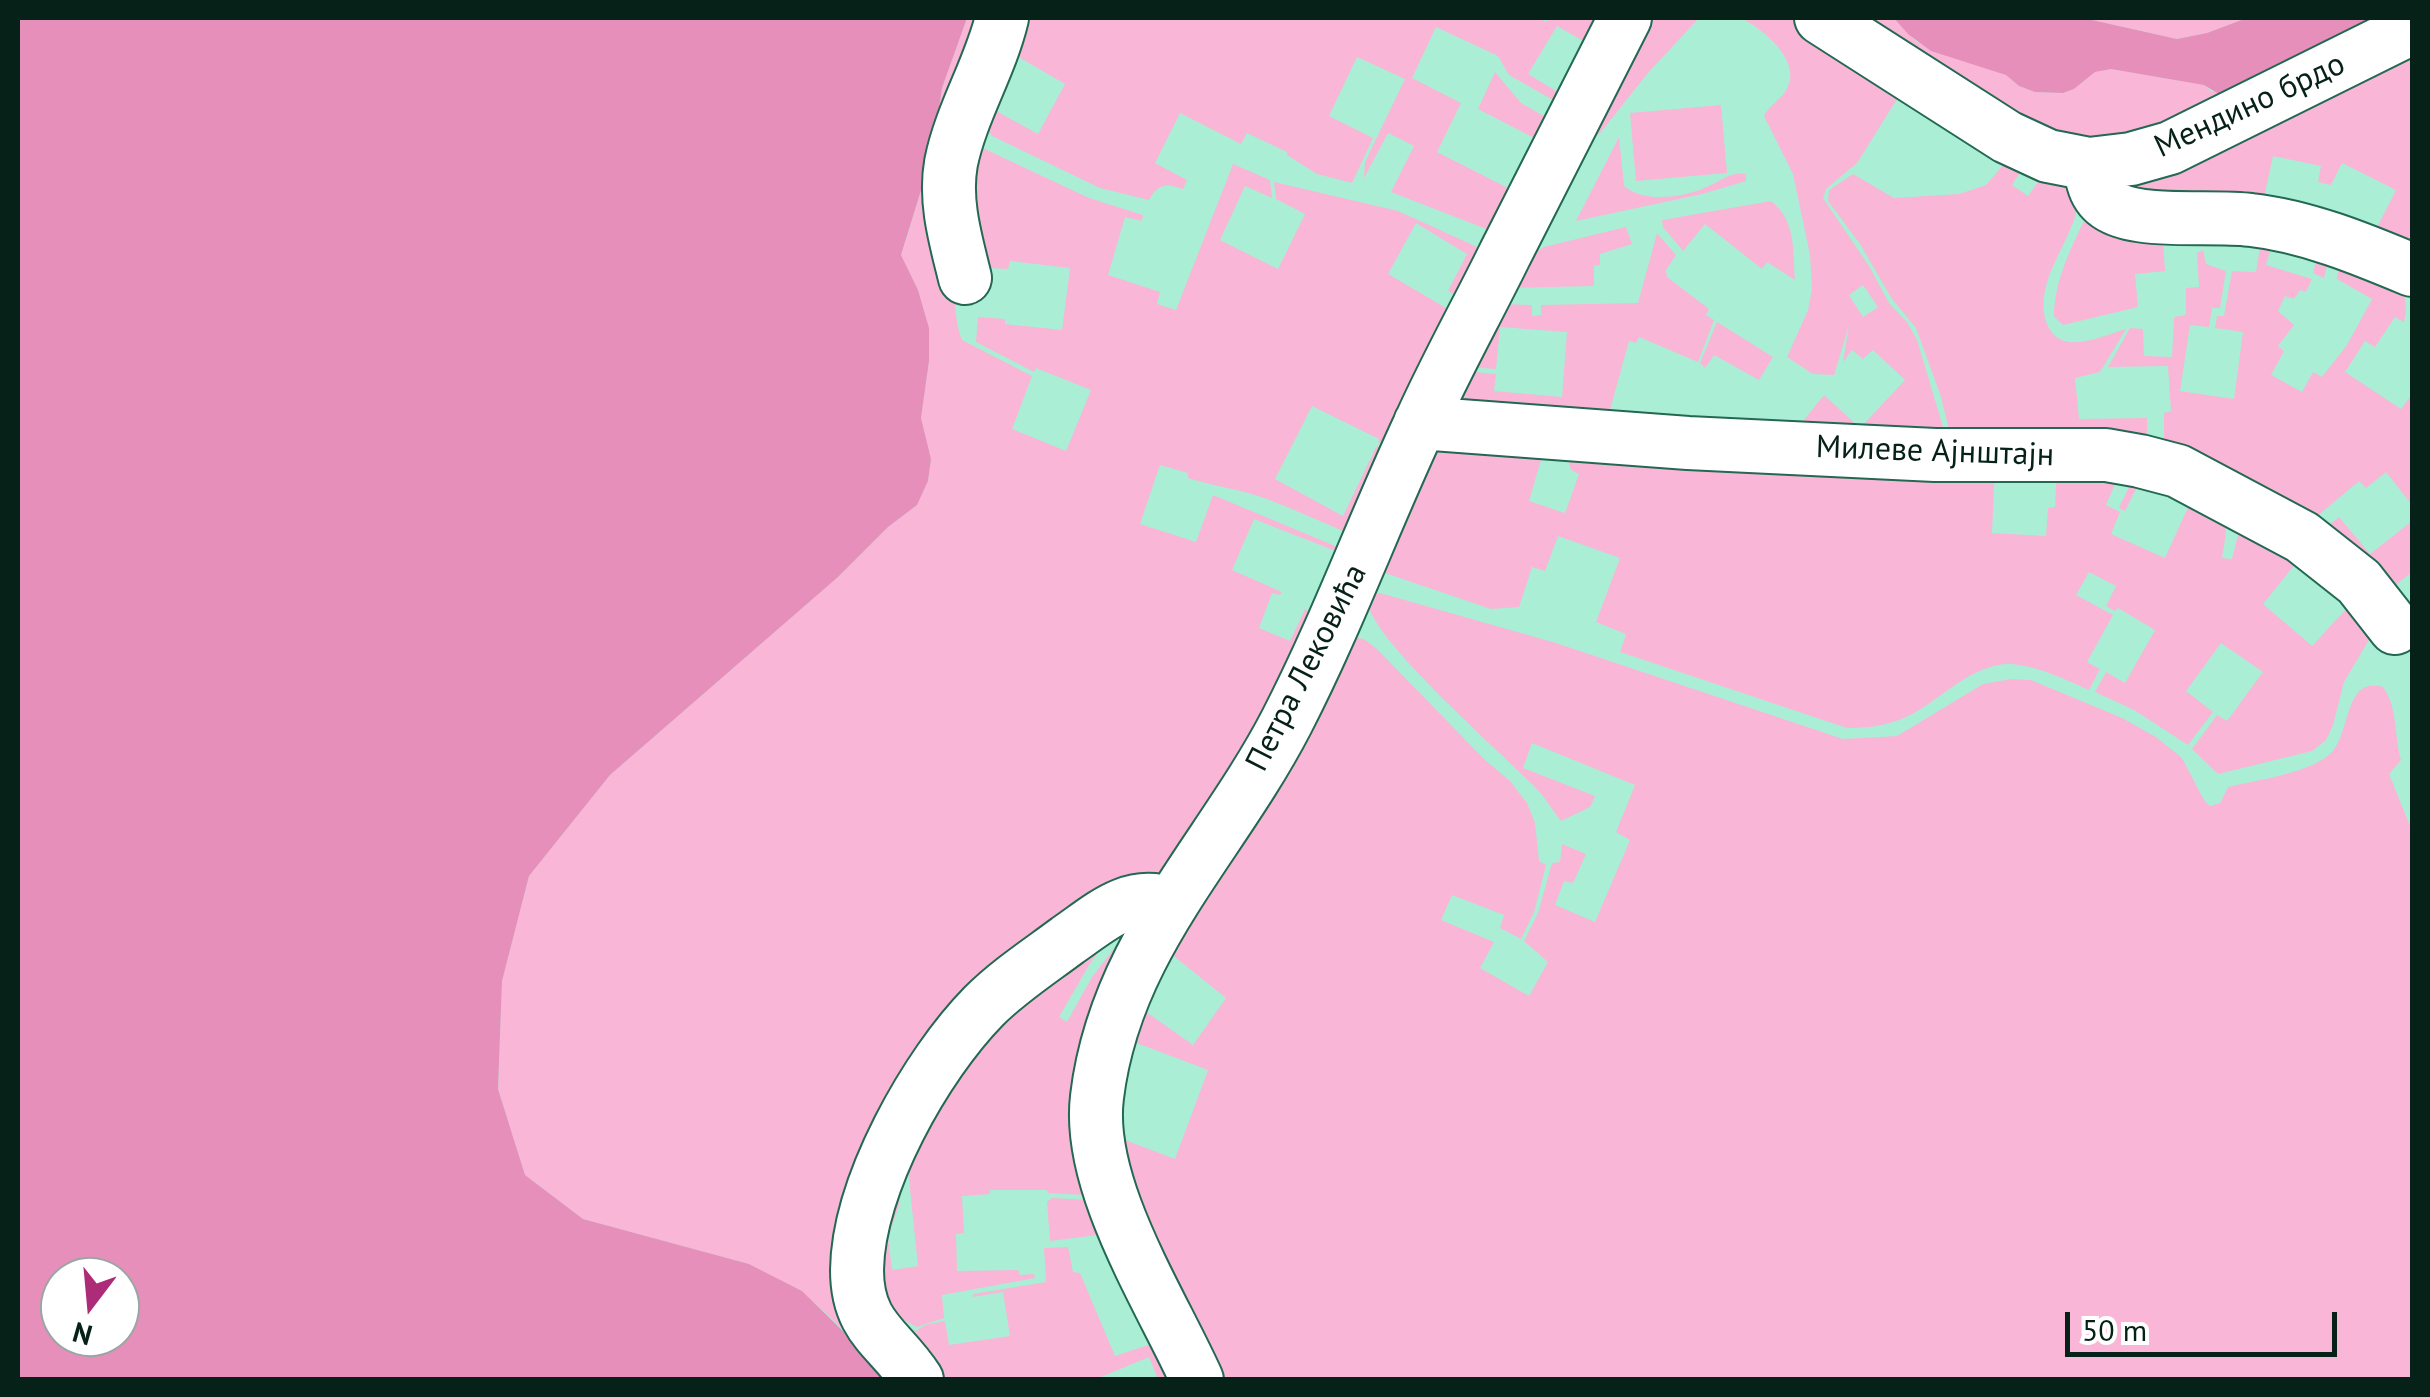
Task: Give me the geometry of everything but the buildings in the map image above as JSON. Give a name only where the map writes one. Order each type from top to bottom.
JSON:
[{"type":"street","points":[[965,278],[950,206],[951,165],[962,127],[994,51],[1002,18]]},
{"type":"street","name":"Петра Лековића","points":[[1197,1380],[1124,1229],[1099,1142],[1096,1100],[1106,1048],[1142,952],[1286,724],[1358,571],[1420,422],[1625,18]]},
{"type":"street","name":"Мендино брдо","points":[[1822,18],[2007,137],[2048,156],[2090,164],[2170,148],[2412,28]]},
{"type":"street","points":[[2090,164],[2092,182],[2102,201],[2126,213],[2252,220],[2369,252],[2412,270]]},
{"type":"street","name":"Милеве Ајнштајн","points":[[1420,422],[1704,444],[1935,456],[2106,455],[2133,460],[2178,472],[2302,538],[2359,582],[2395,628]]},
{"type":"street","points":[[918,1380],[870,1322],[861,1304],[857,1271],[860,1237],[878,1177],[934,1066],[987,1004],[1093,922],[1132,900],[1146,897],[1170,904]]},
{"type":"shaded area","points":[[18,18],[967,18],[942,88],[932,155],[901,255],[918,290],[929,328],[921,418],[931,459],[928,481],[917,505],[610,775],[529,876],[502,981],[498,1089],[525,1175],[583,1219],[749,1264],[802,1291],[892,1379],[18,1379]]},
{"type":"shaded area","points":[[967,18],[994,18],[947,151],[945,220],[962,340],[1032,376],[1012,429],[1066,451],[1091,390],[1036,368],[1034,372],[976,342],[978,317],[1062,330],[1070,268],[1010,261],[1008,269],[974,267],[962,238],[956,207],[957,175],[964,144],[970,142],[1089,198],[1143,215],[1142,221],[1125,217],[1108,275],[1160,292],[1157,304],[1176,310],[1233,164],[1270,180],[1272,198],[1245,186],[1220,240],[1278,269],[1305,214],[1276,199],[1274,182],[1398,211],[1486,251],[1461,299],[1448,291],[1467,254],[1416,223],[1388,274],[1453,312],[1394,437],[1378,443],[1379,439],[1312,406],[1275,479],[1343,516],[1376,447],[1391,443],[1353,535],[1264,498],[1188,478],[1188,473],[1160,465],[1140,524],[1196,542],[1213,495],[1340,548],[1338,552],[1254,519],[1232,570],[1282,592],[1272,593],[1259,628],[1290,641],[1305,609],[1317,616],[1268,720],[1180,856],[1157,878],[1077,925],[1018,969],[958,1024],[920,1078],[865,1193],[849,1262],[848,1277],[857,1316],[866,1333],[893,1362],[878,1363],[802,1291],[749,1264],[583,1219],[525,1175],[498,1089],[502,980],[529,876],[610,775],[917,505],[928,481],[931,459],[921,418],[929,328],[918,290],[901,256],[932,155],[942,88]]},
{"type":"shaded area","points":[[1009,18],[1539,18],[1546,22],[1549,18],[1594,18],[1585,42],[1557,26],[1528,74],[1561,94],[1555,101],[1509,75],[1498,56],[1436,27],[1412,78],[1461,103],[1437,152],[1514,191],[1494,232],[1391,192],[1414,146],[1388,133],[1364,178],[1365,162],[1405,79],[1357,57],[1329,116],[1373,138],[1352,183],[1317,174],[1287,152],[1247,133],[1241,144],[1180,113],[1155,163],[1187,180],[1183,189],[1163,186],[1149,200],[1100,188],[992,136],[983,125],[989,107],[1038,134],[1065,84],[1017,56]]},
{"type":"shaded area","points":[[1647,18],[1699,18],[1601,132],[1584,146]]},
{"type":"shaded area","points":[[1742,18],[1793,18],[1904,88],[1857,163],[1826,189],[1823,198],[1917,340],[1944,430],[1956,446],[1811,436],[1802,428],[1824,395],[1860,428],[1905,380],[1873,350],[1863,359],[1852,350],[1843,362],[1849,325],[1834,375],[1813,374],[1787,357],[1808,310],[1812,289],[1810,255],[1793,174],[1764,116],[1785,92],[1790,70],[1780,49]],"holes":[[[1863,285],[1878,307],[1863,317],[1849,295]]]},
{"type":"shaded area","points":[[1855,18],[1894,18],[1917,42],[2006,75],[2035,92],[2063,93],[2095,72],[2111,69],[2205,85],[2211,91],[2230,94],[2143,140],[2050,137]]},
{"type":"shaded area","points":[[1894,18],[2083,18],[2177,39],[2247,18],[2398,18],[2230,94],[2219,94],[2204,85],[2111,69],[2095,72],[2063,93],[2035,92],[2006,75],[1931,51]]},
{"type":"shaded area","points":[[2083,18],[2247,18],[2177,39]]},
{"type":"shaded area","points":[[2412,47],[2412,262],[2375,231],[2396,190],[2342,163],[2331,185],[2318,182],[2321,166],[2273,156],[2261,211],[2110,185]]},
{"type":"shaded area","points":[[1495,72],[1521,103],[1549,119],[1538,140],[1478,109]]},
{"type":"shaded area","points":[[1721,105],[1727,173],[1636,181],[1630,113]]},
{"type":"shaded area","points":[[1619,137],[1624,186],[1633,192],[1654,197],[1678,196],[1736,174],[1746,174],[1746,181],[1576,221]]},
{"type":"shaded area","points":[[2010,157],[2026,163],[2012,185],[2028,196],[2044,173],[2077,188],[2074,220],[2046,286],[2046,321],[2052,332],[2060,339],[2080,342],[2126,329],[2100,372],[2075,378],[2079,419],[2147,418],[2147,451],[1949,430],[1916,328],[1892,299],[1860,244],[1828,201],[1829,190],[1853,174],[1894,198],[1959,194],[1986,185]]},
{"type":"shaded area","points":[[1771,201],[1789,227],[1795,280],[1767,262],[1762,269],[1705,224],[1683,251],[1663,227],[1662,220]]},
{"type":"shaded area","points":[[2091,206],[2162,225],[2165,271],[2135,274],[2138,307],[2063,325],[2054,316],[2058,288],[2066,260]]},
{"type":"shaded area","points":[[1626,227],[1632,244],[1600,254],[1600,265],[1594,266],[1594,286],[1507,288],[1530,255],[1544,247]]},
{"type":"shaded area","points":[[2234,231],[2272,232],[2331,249],[2324,278],[2313,273],[2320,246],[2275,235],[2266,265],[2312,279],[2306,292],[2300,290],[2294,299],[2285,296],[2278,311],[2294,325],[2278,346],[2284,351],[2271,375],[2302,392],[2313,372],[2322,377],[2347,345],[2372,299],[2337,279],[2341,252],[2379,268],[2398,284],[2404,294],[2404,322],[2395,317],[2375,347],[2365,341],[2345,372],[2401,409],[2412,394],[2412,505],[2386,472],[2366,488],[2359,481],[2302,529],[2164,452],[2164,413],[2171,411],[2168,366],[2108,367],[2130,328],[2143,329],[2144,356],[2172,357],[2174,317],[2186,315],[2186,288],[2199,287],[2197,253],[2203,250],[2206,264],[2226,271],[2220,308],[2212,308],[2209,327],[2190,325],[2180,391],[2234,399],[2243,332],[2215,328],[2217,316],[2224,316],[2232,271],[2256,272],[2262,234]]},
{"type":"shaded area","points":[[1657,233],[1676,255],[1666,270],[1667,277],[1709,309],[1706,315],[1714,320],[1698,362],[1639,337],[1636,343],[1629,341],[1605,428],[1449,412],[1465,371],[1496,374],[1494,391],[1562,397],[1567,332],[1500,327],[1496,369],[1467,367],[1499,304],[1532,305],[1532,316],[1541,315],[1541,305],[1638,303]]},
{"type":"shaded area","points":[[1717,322],[1773,357],[1759,380],[1714,355],[1705,368],[1700,363]]},
{"type":"shaded area","points":[[1443,436],[1527,437],[1545,446],[1529,501],[1565,513],[1579,474],[1571,470],[1566,451],[1577,443],[1657,452],[1803,454],[1995,466],[1992,533],[2046,536],[2048,508],[2055,507],[2057,463],[2107,464],[2122,468],[2106,505],[2120,512],[2111,534],[2165,558],[2194,494],[2144,473],[2125,511],[2119,508],[2136,472],[2159,473],[2199,490],[2219,508],[2226,527],[2222,558],[2232,559],[2238,535],[2238,510],[2316,558],[2306,569],[2296,563],[2263,604],[2312,646],[2358,596],[2370,616],[2370,638],[2344,682],[2326,740],[2312,751],[2218,774],[2192,749],[2217,715],[2227,721],[2263,672],[2221,643],[2186,691],[2213,712],[2188,745],[2134,710],[2095,692],[2106,672],[2125,683],[2155,630],[2118,608],[2115,611],[2106,606],[2116,586],[2089,572],[2076,595],[2113,615],[2087,662],[2100,669],[2089,690],[2029,667],[1996,665],[1971,675],[1906,717],[1882,725],[1847,728],[1620,652],[1626,634],[1596,622],[1620,558],[1558,536],[1545,571],[1532,567],[1519,607],[1491,609],[1385,573],[1382,560],[1429,447]]},
{"type":"shaded area","points":[[2339,517],[2370,554],[2412,521],[2412,572],[2383,595],[2314,537]]},
{"type":"shaded area","points":[[1380,593],[1556,643],[1843,739],[1897,736],[1983,684],[2031,680],[2122,718],[2156,737],[2182,758],[2210,806],[2220,803],[2228,787],[2298,770],[2323,759],[2338,743],[2355,697],[2370,686],[2383,687],[2393,713],[2401,760],[2389,774],[2412,831],[2412,1379],[1215,1379],[1134,1202],[1117,1137],[1175,1159],[1208,1070],[1126,1039],[1138,1006],[1193,1045],[1226,998],[1165,949],[1352,637],[1364,639],[1377,649],[1510,781],[1527,803],[1535,823],[1539,861],[1546,865],[1534,912],[1521,939],[1500,928],[1504,915],[1452,895],[1441,920],[1494,942],[1480,968],[1529,996],[1548,962],[1524,941],[1538,913],[1552,863],[1560,862],[1562,844],[1586,854],[1573,883],[1564,881],[1555,905],[1595,922],[1630,840],[1616,832],[1635,785],[1532,743],[1523,768],[1595,796],[1590,807],[1561,821],[1537,789],[1393,645],[1368,604],[1373,595]]},
{"type":"shaded area","points":[[1127,912],[1089,965],[1059,1017],[1067,1022],[1092,977],[1137,919],[1085,1195],[990,1190],[990,1194],[962,1196],[964,1233],[956,1234],[957,1271],[1018,1270],[1020,1275],[1034,1274],[1035,1278],[942,1295],[944,1318],[917,1327],[872,1303],[868,1284],[901,1183],[899,1205],[888,1237],[892,1270],[918,1266],[905,1141],[937,1074]]},
{"type":"shaded area","points":[[1052,1198],[1089,1200],[1098,1235],[1050,1241],[1047,1202]]},
{"type":"shaded area","points":[[1068,1247],[1073,1272],[1080,1273],[1115,1356],[1160,1341],[1178,1379],[1158,1379],[1149,1357],[1096,1379],[928,1379],[872,1308],[916,1331],[945,1321],[949,1345],[1010,1336],[1003,1292],[973,1294],[1046,1282],[1044,1248]]}]
